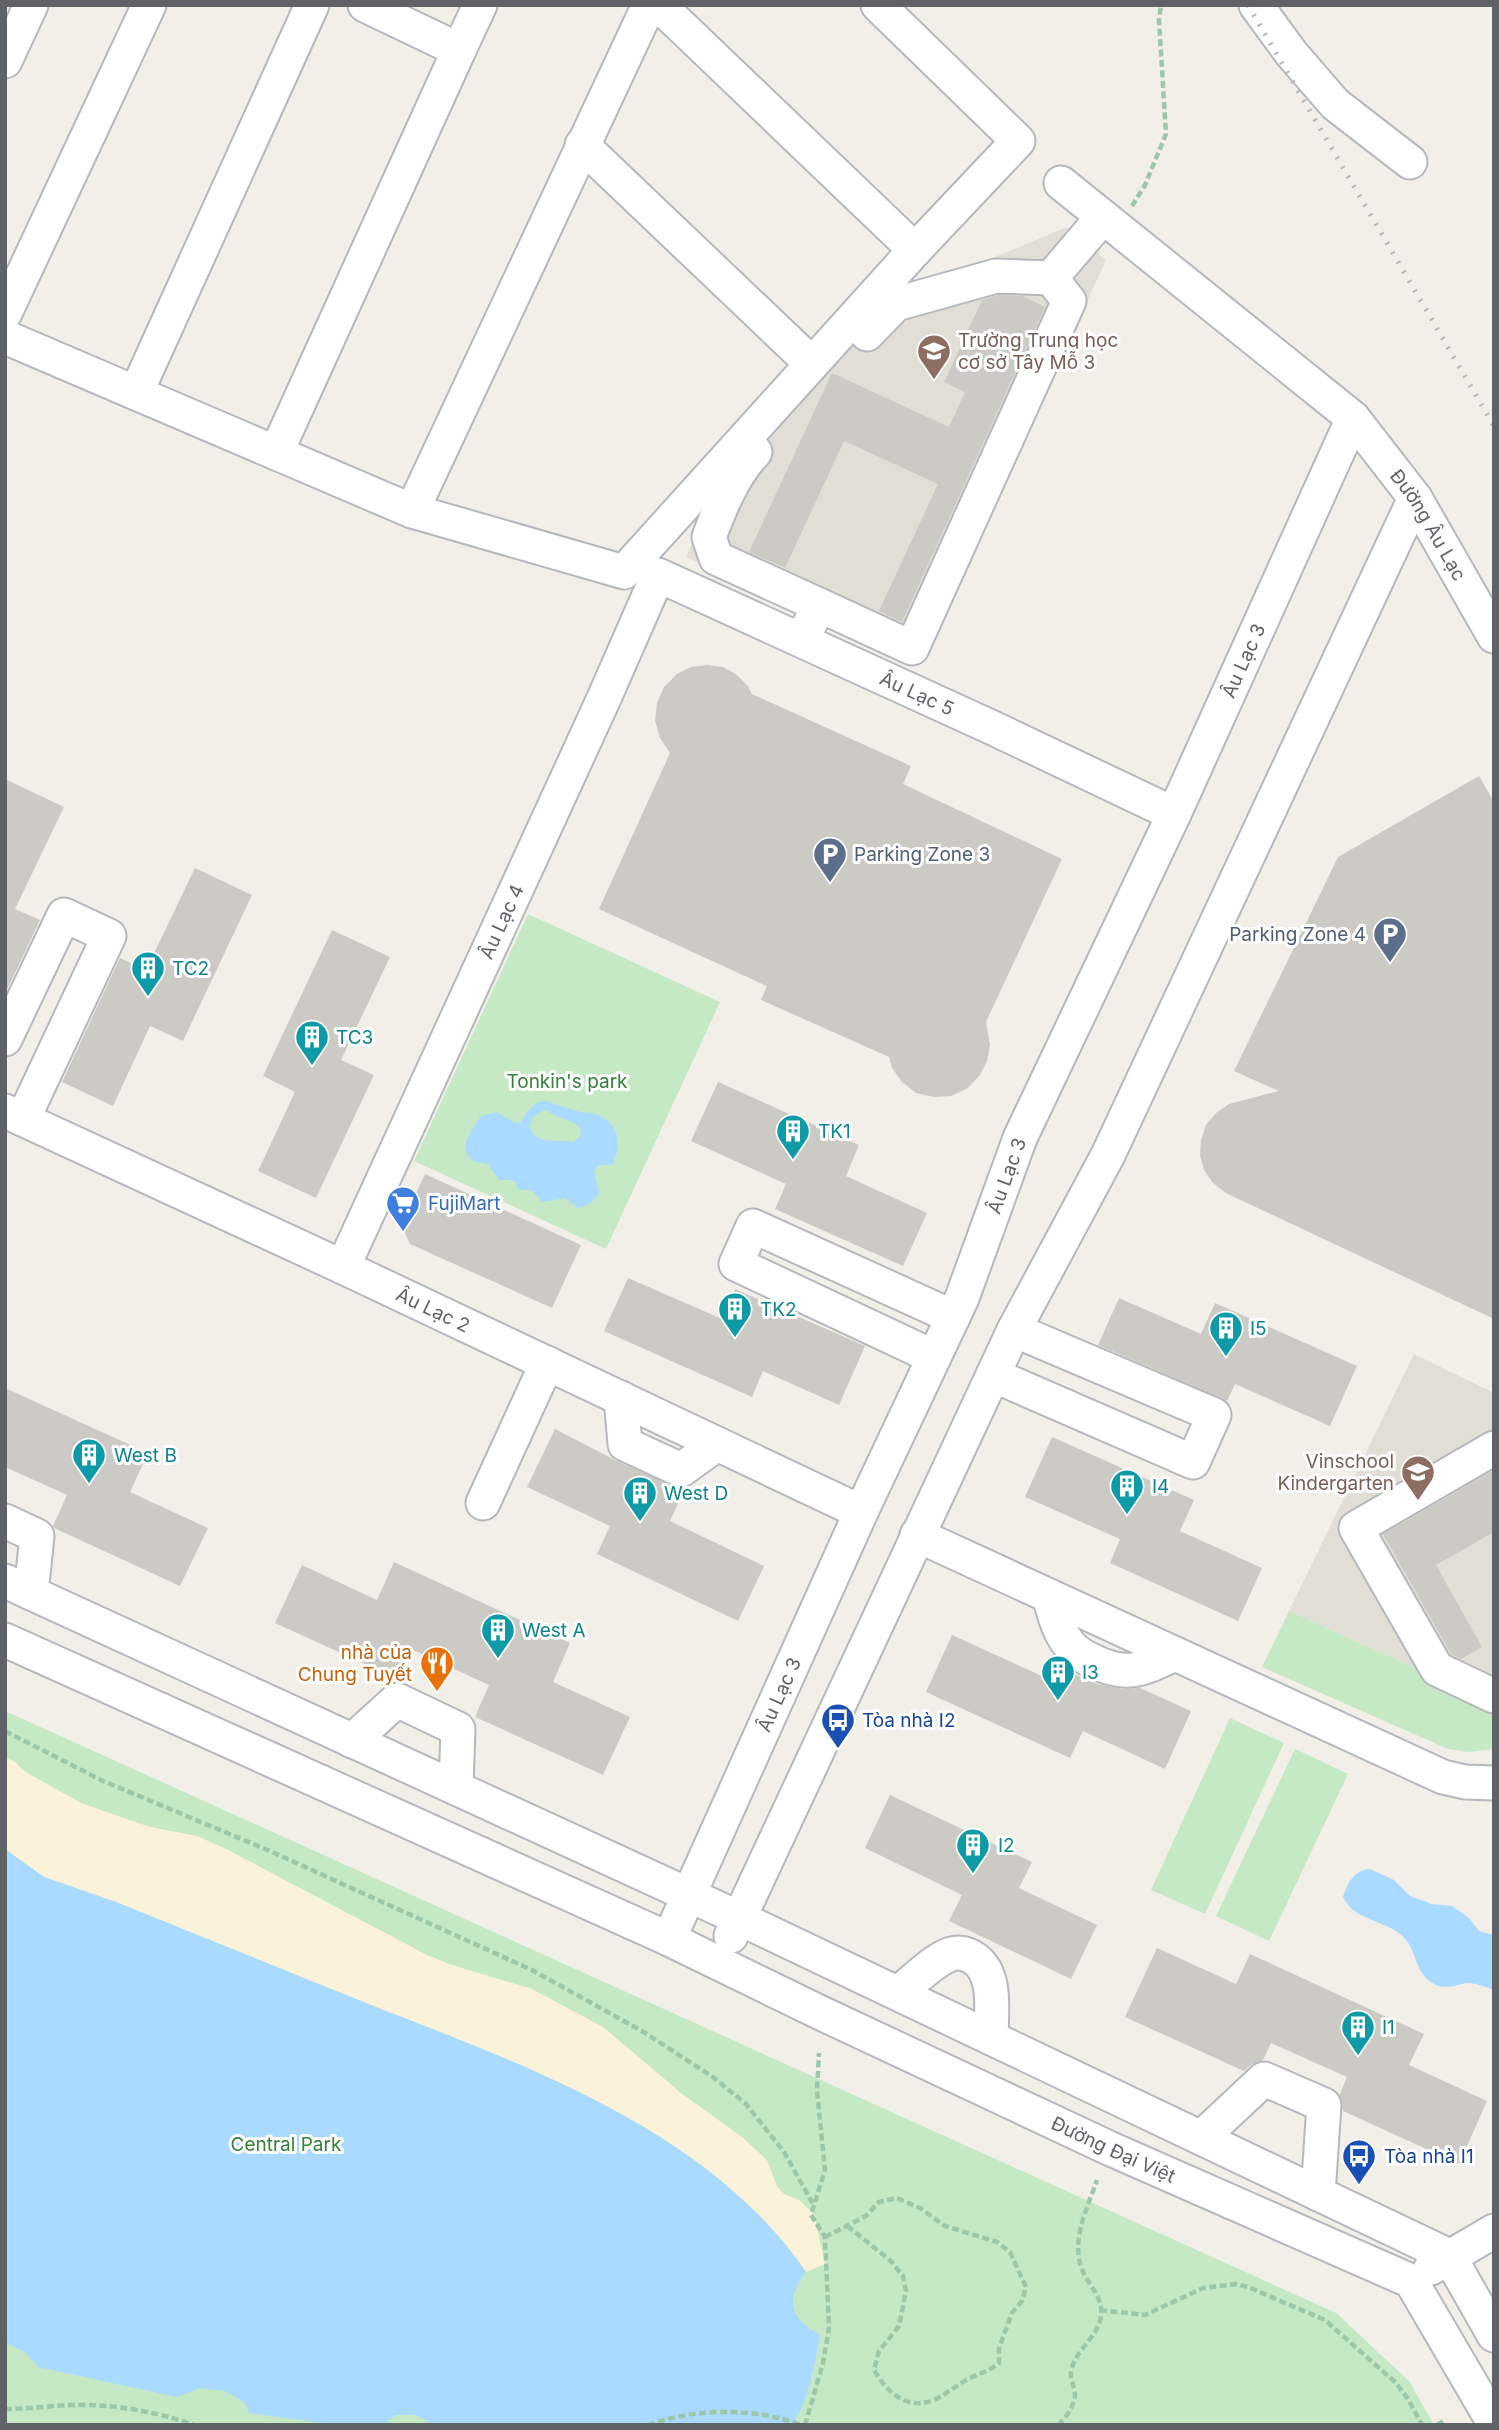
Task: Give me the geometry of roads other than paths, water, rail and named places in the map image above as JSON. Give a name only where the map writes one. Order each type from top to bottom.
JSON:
[{"type":"street","points":[[5,61],[31,5]]},
{"type":"street","points":[[5,313],[149,5]]},
{"type":"street","points":[[136,393],[312,5]]},
{"type":"street","points":[[365,5],[459,50]]},
{"type":"street","points":[[276,453],[480,5]]},
{"type":"street","points":[[412,511],[649,5]]},
{"type":"street","points":[[659,5],[915,250]]},
{"type":"street","points":[[5,337],[412,511],[624,572],[915,250],[1018,141],[878,5]]},
{"type":"street","points":[[1256,5],[1291,53],[1335,104],[1410,162]]},
{"type":"street","points":[[582,145],[812,364]]},
{"type":"street","name":"Đường Âu Lạc","points":[[1061,183],[1117,223],[1353,418],[1415,498],[1494,636]]},
{"type":"street","points":[[1051,278],[1069,301],[912,648],[716,558],[709,537],[720,508],[746,461],[897,304],[996,276],[1051,278],[1117,223]]},
{"type":"street","name":"Âu Lạc 3","points":[[669,1939],[861,1512],[962,1298],[1020,1138],[1174,814],[1353,418]]},
{"type":"street","points":[[718,1962],[1014,1330],[1097,1178],[1415,498]]},
{"type":"street","name":"Âu Lạc 5","points":[[657,575],[993,727],[1174,814]]},
{"type":"street","name":"Âu Lạc 4","points":[[344,1267],[605,696],[657,575]]},
{"type":"street","points":[[802,640],[819,605]]},
{"type":"street","points":[[5,1039],[64,915],[109,936],[14,1115]]},
{"type":"street","name":"Âu Lạc 2","points":[[14,1115],[344,1267],[861,1512]]},
{"type":"street","points":[[934,1357],[736,1264],[753,1226],[953,1317]]},
{"type":"street","points":[[993,1375],[1192,1462],[1214,1415],[1014,1330]]},
{"type":"street","points":[[483,1503],[547,1363]]},
{"type":"street","points":[[1494,1448],[1356,1528],[1437,1669],[1494,1696]]},
{"type":"street","points":[[5,1521],[37,1536],[18,1587],[740,1917],[1449,2256],[1494,2335]]},
{"type":"street","points":[[917,1535],[1443,1777],[1465,1783],[1494,1783]]},
{"type":"street","name":"Đường Đại Việt","points":[[5,1640],[669,1939],[821,2014],[1111,2149],[1411,2281]]},
{"type":"street","points":[[352,1741],[397,1700],[458,1729],[456,1788]]},
{"type":"street","points":[[898,1993],[942,1959],[960,1952],[968,1955],[981,1964],[989,1979],[991,2038]]},
{"type":"street","points":[[1201,2138],[1264,2079],[1324,2105],[1318,2194]]},
{"type":"street","points":[[1494,2231],[1411,2281],[1494,2423]]},
{"type":"water","points":[[546,1101],[597,1115],[607,1120],[615,1131],[618,1144],[615,1158],[612,1165],[598,1165],[594,1171],[599,1193],[585,1206],[578,1208],[565,1198],[542,1202],[533,1191],[518,1189],[512,1180],[499,1180],[488,1164],[475,1161],[467,1154],[468,1137],[481,1116],[497,1112],[515,1123],[520,1123],[530,1108]],"holes":[[[544,1110],[577,1124],[581,1130],[580,1136],[573,1142],[537,1137],[529,1126],[533,1117]]]},
{"type":"water","points":[[5,1849],[44,1877],[116,1902],[491,2052],[551,2079],[610,2108],[666,2141],[718,2179],[766,2222],[806,2272],[795,2292],[793,2308],[802,2322],[820,2335],[807,2393],[792,2425],[434,2425],[416,2415],[395,2415],[384,2425],[337,2425],[249,2413],[244,2402],[225,2391],[200,2388],[177,2397],[38,2367],[26,2353],[5,2342]]},
{"type":"water","points":[[1370,1869],[1394,1880],[1410,1896],[1432,1904],[1452,1906],[1469,1918],[1479,1931],[1494,1935],[1494,1990],[1471,1983],[1448,1987],[1436,1985],[1422,1974],[1410,1946],[1400,1934],[1361,1915],[1348,1905],[1343,1897],[1350,1882],[1360,1872]]},
{"type":"railway","points":[[1248,5],[1494,426]]},
{"type":"place","name":"Trường Trung học cơ sở Tây Mỗ 3","points":[[934,381]]},
{"type":"place","name":"Parking Zone 3","points":[[830,884]]},
{"type":"place","name":"Parking Zone 4","points":[[1390,964]]},
{"type":"place","name":"TC2","points":[[148,998]]},
{"type":"place","name":"TC3","points":[[312,1067]]},
{"type":"place","name":"TK1","points":[[793,1161]]},
{"type":"place","name":"FujiMart","points":[[403,1233]]},
{"type":"place","name":"TK2","points":[[735,1339]]},
{"type":"place","name":"I5","points":[[1226,1358]]},
{"type":"place","name":"West B","points":[[89,1485]]},
{"type":"place","name":"Vinschool Kindergarten","points":[[1418,1502]]},
{"type":"place","name":"I4","points":[[1127,1516]]},
{"type":"place","name":"West D","points":[[640,1523]]},
{"type":"place","name":"West A","points":[[498,1660]]},
{"type":"place","name":"nhà của Chung Tuyết","points":[[437,1693]]},
{"type":"place","name":"I3","points":[[1058,1702]]},
{"type":"place","name":"Tòa nhà I2","points":[[838,1750]]},
{"type":"place","name":"I2","points":[[973,1875]]},
{"type":"place","name":"I1","points":[[1358,2057]]},
{"type":"place","name":"Tòa nhà I1","points":[[1359,2186]]},
{"type":"park label","name":"Tonkin's park","points":[[567,1081]]},
{"type":"park label","name":"Central Park","points":[[286,2144]]}]
